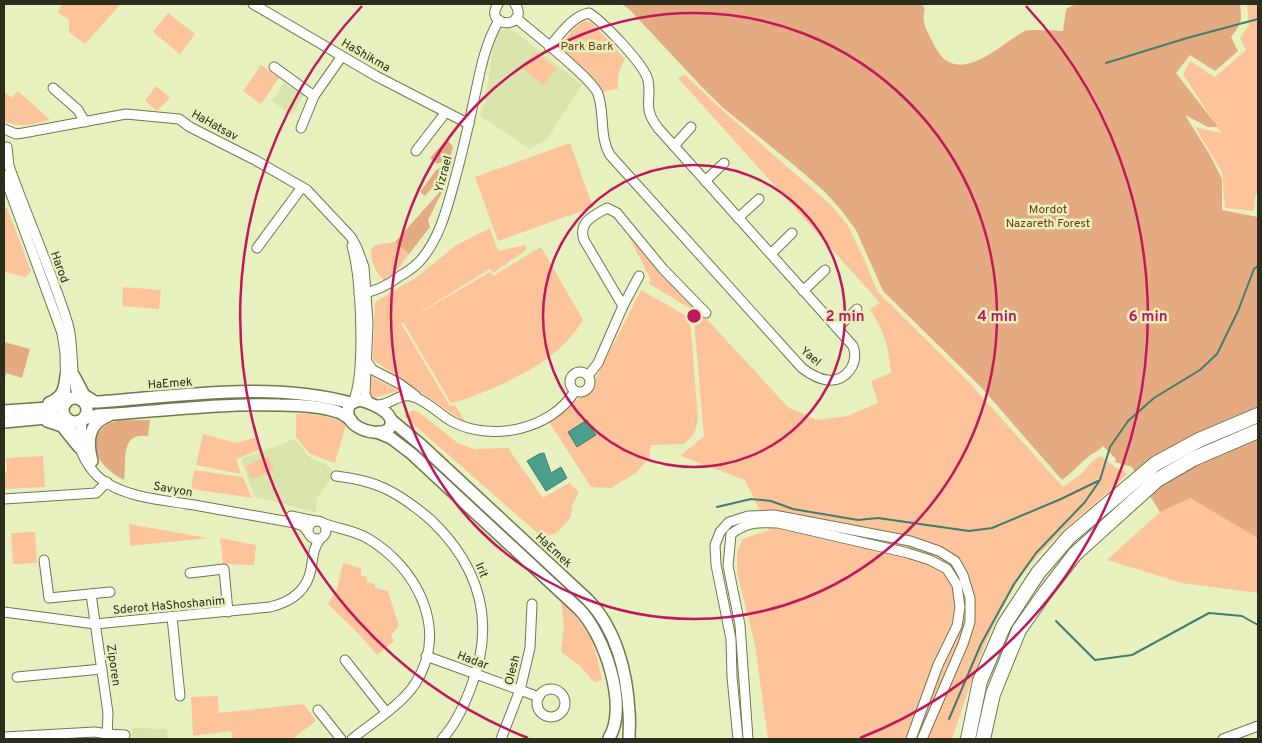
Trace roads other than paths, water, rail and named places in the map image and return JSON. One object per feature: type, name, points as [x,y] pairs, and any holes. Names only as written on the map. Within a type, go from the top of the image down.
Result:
[{"type":"highway","points":[[968,739],[980,681],[1004,625],[1038,573],[1069,537],[1155,464],[1199,440],[1258,415]]},
{"type":"highway","points":[[983,739],[993,694],[1019,630],[1075,554],[1158,480],[1192,459],[1258,431]]},
{"type":"main road","points":[[70,376],[84,395],[98,402]]},
{"type":"main road","points":[[37,408],[60,397],[70,376]]},
{"type":"main road","name":"HaEmek","points":[[80,399],[86,402],[98,402],[265,392],[314,395],[352,402],[359,400],[372,404],[420,444],[588,600],[601,616],[613,636],[620,657],[628,700],[629,739]]},
{"type":"main road","points":[[4,411],[54,407],[72,399],[80,399],[87,408],[83,419]]},
{"type":"main road","points":[[351,420],[347,412],[352,402]]},
{"type":"main road","points":[[66,403],[64,414],[68,420]]},
{"type":"main road","points":[[4,422],[57,417],[76,422],[97,415],[226,405],[293,405],[336,412],[351,420],[359,428],[391,438],[412,454],[591,623],[605,650],[615,701],[616,722],[608,739]]},
{"type":"main road","points":[[92,460],[88,442],[92,430],[99,421],[115,414]]},
{"type":"main road","points":[[379,433],[388,430],[392,424],[390,418]]},
{"type":"main road","points":[[30,419],[62,426],[79,447]]},
{"type":"main road","points":[[608,739],[618,736],[625,739]]},
{"type":"street","name":"HaShikma","points":[[253,4],[342,56],[469,124]]},
{"type":"street","points":[[496,4],[495,13],[499,20],[508,23],[516,18],[518,9],[515,4]]},
{"type":"street","name":"Yael","points":[[588,13],[601,22],[644,71],[648,82],[647,105],[650,116],[674,146],[853,346],[855,352],[854,366],[849,372],[836,380],[828,380],[811,375],[802,368],[610,155],[605,147],[598,95],[594,88],[549,47],[582,14],[588,13]]},
{"type":"street","points":[[516,18],[549,47]]},
{"type":"street","name":"Yizrael","points":[[363,294],[376,291],[419,262],[439,230],[446,212],[469,124],[483,56],[487,43],[499,20]]},
{"type":"street","points":[[300,128],[314,96],[342,56]]},
{"type":"street","points":[[274,67],[314,96]]},
{"type":"street","points":[[53,88],[78,110],[85,122]]},
{"type":"street","points":[[416,151],[446,112]]},
{"type":"street","name":"HaHatsav","points":[[4,129],[16,134],[126,114],[179,119],[190,127],[255,160],[307,190],[339,222],[357,248],[365,273],[359,367],[356,394],[352,402]]},
{"type":"street","points":[[674,146],[691,127]]},
{"type":"street","name":"Harod","points":[[4,129],[9,136],[7,147],[10,166],[67,322],[72,347],[66,403]]},
{"type":"street","name":"HaHatsav","points":[[7,147],[22,134],[29,132]]},
{"type":"street","points":[[705,181],[724,163]]},
{"type":"street","name":"Harod","points":[[4,175],[59,325],[70,376],[80,399]]},
{"type":"street","points":[[257,248],[302,187]]},
{"type":"street","points":[[738,218],[759,199]]},
{"type":"street","points":[[623,306],[581,232],[585,222],[607,208],[617,213],[663,269],[706,313]]},
{"type":"street","name":"HaHatsav","points":[[339,222],[354,254],[363,294],[367,362],[366,394],[372,404]]},
{"type":"street","points":[[770,254],[792,233]]},
{"type":"street","points":[[803,291],[825,270]]},
{"type":"street","points":[[365,273],[373,282],[383,286],[388,284]]},
{"type":"street","points":[[588,376],[598,363],[623,306],[639,276]]},
{"type":"street","points":[[837,328],[857,309]]},
{"type":"street","points":[[367,362],[373,370],[400,384],[453,422],[475,430],[495,432],[527,427],[544,419],[565,404],[575,391]]},
{"type":"street","points":[[580,371],[588,376],[590,382],[586,390],[581,392],[575,391],[570,382],[571,376],[580,371]]},
{"type":"street","points":[[372,404],[385,405],[410,395],[422,401]]},
{"type":"street","points":[[390,418],[391,406],[396,400]]},
{"type":"street","name":"Savyon","points":[[83,419],[81,438],[92,460],[105,475],[113,480],[140,489],[319,522],[359,534],[371,540],[403,568],[419,591],[428,616],[429,635],[426,656],[415,683],[408,693],[352,739]]},
{"type":"street","name":"Savyon","points":[[68,420],[88,464],[102,479],[117,488],[150,498],[295,523],[302,526],[308,533]]},
{"type":"street","name":"Irit","points":[[336,476],[367,481],[383,487],[412,505],[439,528],[462,557],[478,593],[481,610],[482,647],[476,674],[457,720],[442,739]]},
{"type":"street","points":[[4,499],[96,492],[107,482]]},
{"type":"street","points":[[738,739],[732,677],[731,639],[716,565],[715,545],[720,532],[729,522],[748,516],[774,515],[910,541],[939,551],[955,561],[963,575],[970,598],[970,622],[963,644],[922,739]]},
{"type":"street","points":[[319,522],[326,529],[321,538],[313,539],[308,533],[308,525],[319,522]]},
{"type":"street","points":[[748,739],[740,626],[728,566],[728,556],[731,534],[741,526],[758,522],[778,523],[908,553],[930,560],[948,569],[957,585],[958,592],[960,607],[956,626],[938,665],[911,739]]},
{"type":"street","name":"Sderot HaShoshanim","points":[[308,533],[312,563]]},
{"type":"street","name":"Savyon","points":[[321,538],[336,533],[371,540]]},
{"type":"street","name":"Sderot HaShoshanim","points":[[4,612],[95,624],[270,607],[291,600],[298,595],[309,578],[315,547],[321,538]]},
{"type":"street","points":[[44,560],[49,598],[110,592]]},
{"type":"street","points":[[190,573],[224,569],[228,612]]},
{"type":"street","name":"Ziporen","points":[[91,594],[108,713],[107,737]]},
{"type":"street","name":"Olesh","points":[[501,739],[520,690],[530,648],[532,604]]},
{"type":"street","points":[[172,617],[180,696]]},
{"type":"street","name":"Hadar","points":[[426,656],[539,697]]},
{"type":"street","points":[[345,660],[386,712]]},
{"type":"street","points":[[17,676],[102,669]]},
{"type":"street","points":[[318,710],[341,739]]},
{"type":"street","points":[[1223,739],[1258,726]]},
{"type":"street","points":[[4,737],[96,732],[107,737],[125,734]]},
{"type":"water","points":[[587,420],[596,435],[577,447],[568,432]]},
{"type":"water","points":[[544,453],[551,473],[561,467],[567,478],[546,491],[527,461]]},
{"type":"waterway","points":[[1106,63],[1258,19]]},
{"type":"waterway","points":[[949,719],[981,644],[1014,584],[1036,553],[1085,502],[1100,480],[1110,447],[1128,421],[1154,398],[1200,370],[1217,354],[1238,311],[1254,269],[1258,266]]},
{"type":"waterway","points":[[717,507],[751,499],[771,501],[793,509],[858,520],[878,518],[969,531],[992,528],[1098,481]]},
{"type":"waterway","points":[[1056,621],[1095,660],[1132,655],[1209,613],[1242,616],[1258,625]]},
{"type":"park label","name":"Park Bark","points":[[587,46]]},
{"type":"park label","name":"Mordot Nazareth Forest","points":[[1048,216]]}]
